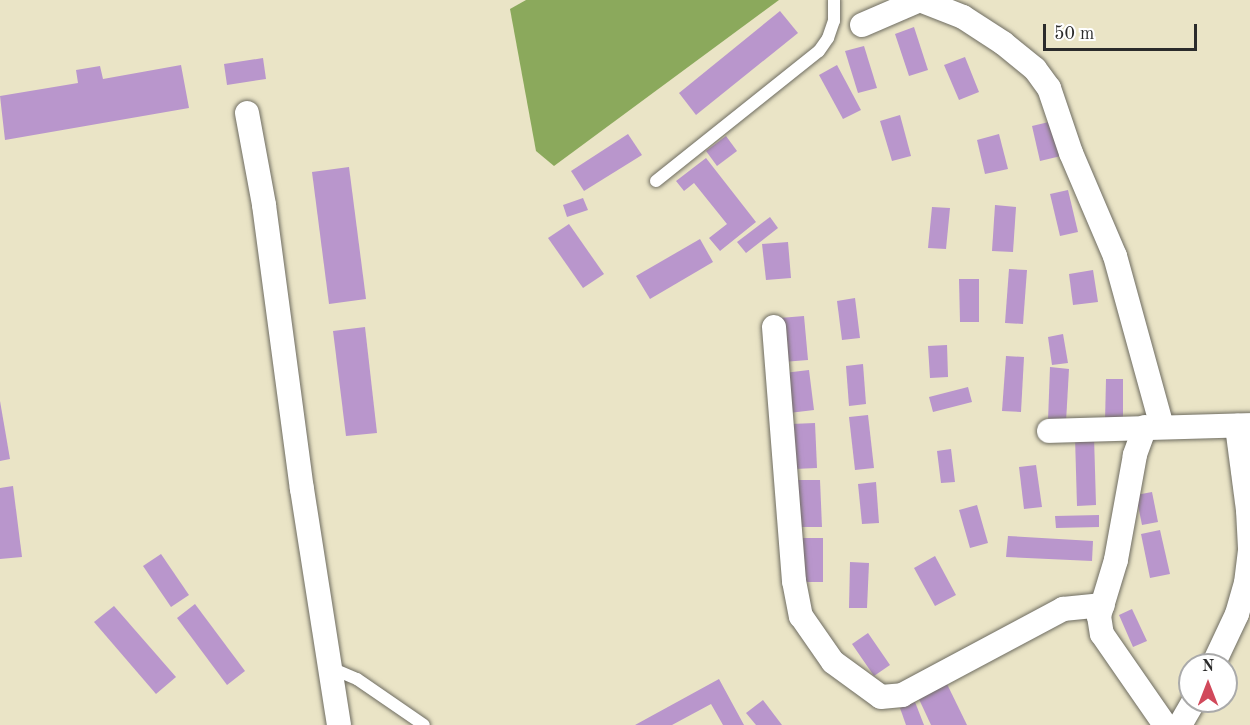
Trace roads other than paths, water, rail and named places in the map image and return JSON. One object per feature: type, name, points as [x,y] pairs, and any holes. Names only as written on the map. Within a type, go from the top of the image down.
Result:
[{"type":"street","points":[[862,25],[920,0],[963,16],[1003,43],[1035,69],[1049,88],[1071,153],[1115,256],[1153,427],[1135,455],[1116,560],[1099,616],[1102,634],[1165,725]]},
{"type":"street","points":[[247,112],[264,205],[302,489],[339,725]]},
{"type":"street","points":[[774,327],[794,581],[801,616],[832,662],[881,697],[902,695],[1063,609],[1103,605]]},
{"type":"street","points":[[1049,430],[1243,425],[1250,548],[1246,583],[1237,614],[1219,653]]},
{"type":"lane","points":[[656,181],[819,51],[828,38],[834,21],[834,0]]},
{"type":"lane","points":[[331,668],[357,679],[424,725]]}]
